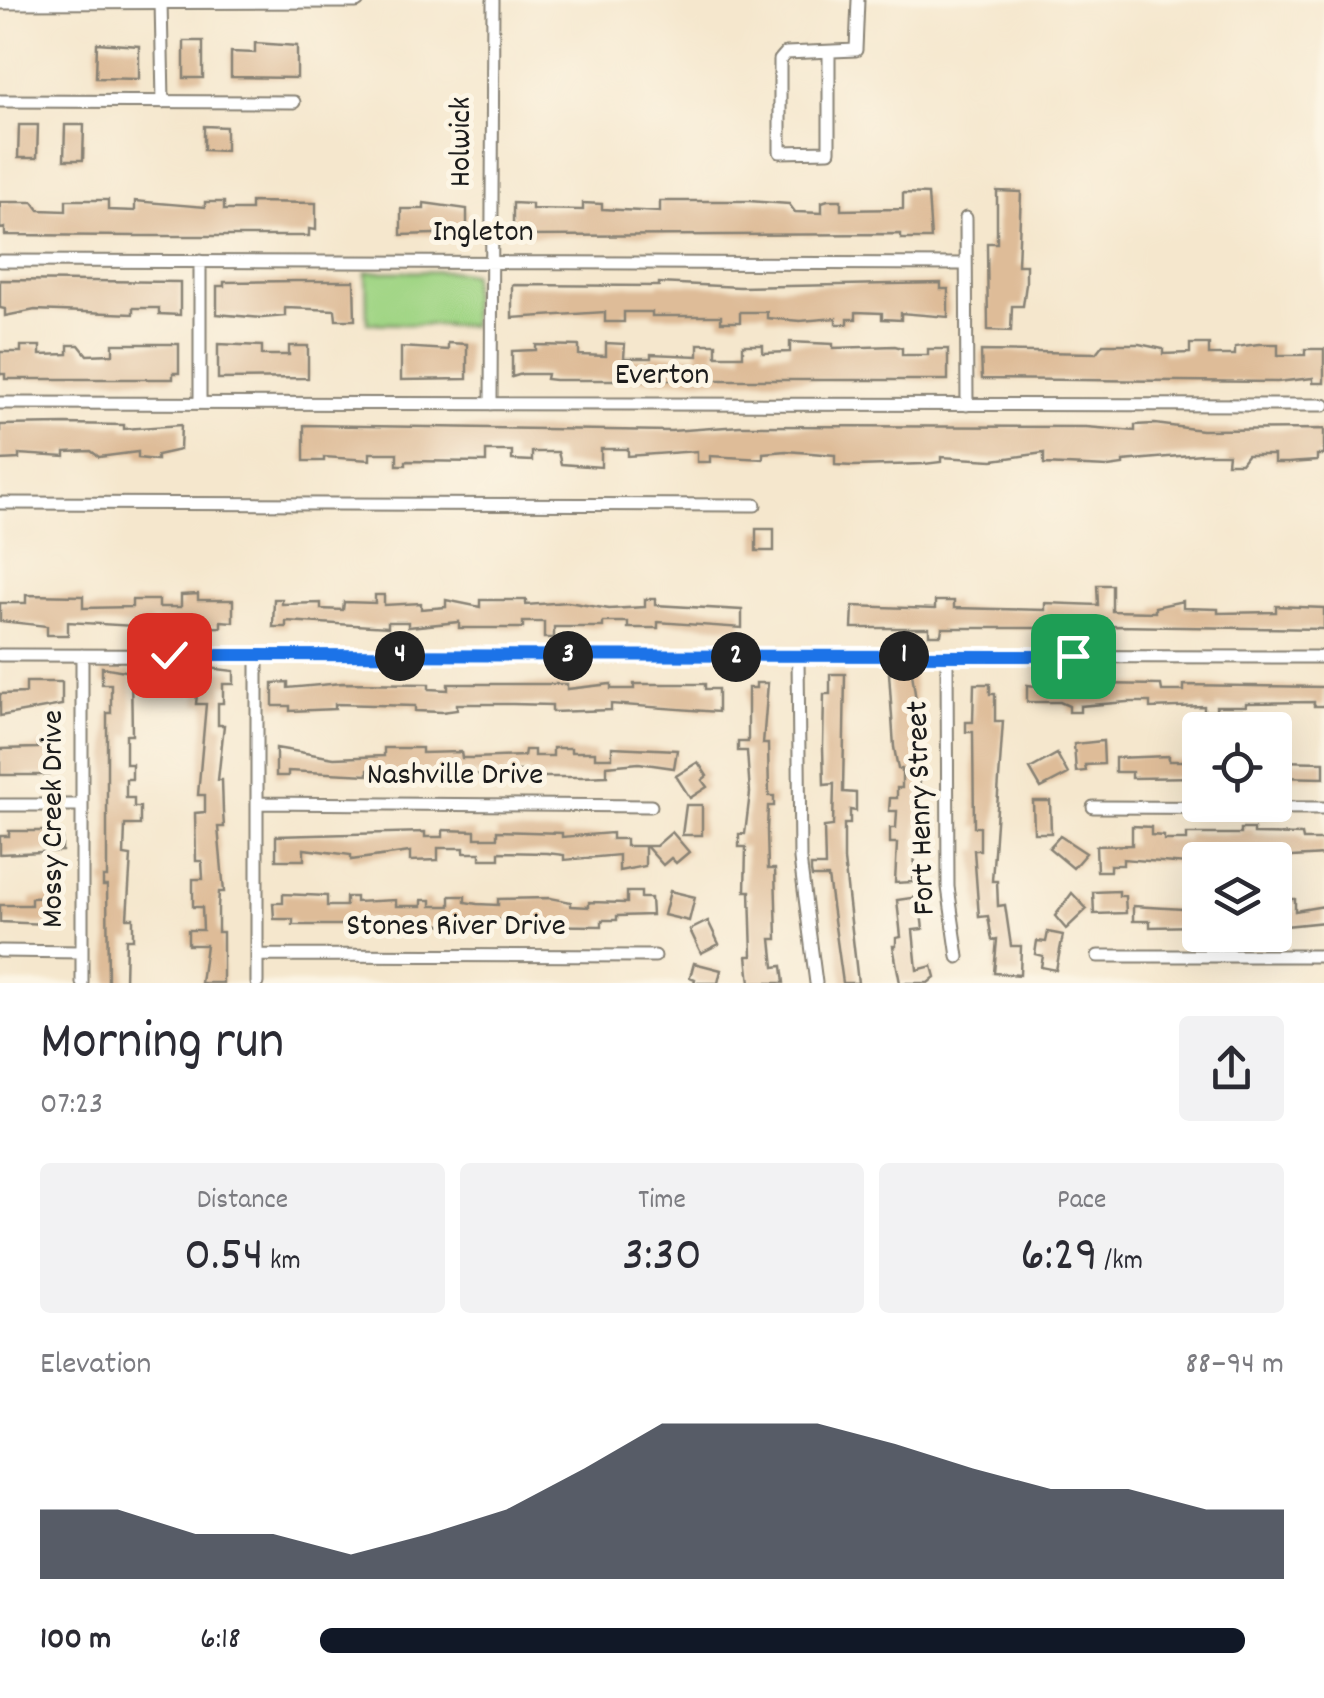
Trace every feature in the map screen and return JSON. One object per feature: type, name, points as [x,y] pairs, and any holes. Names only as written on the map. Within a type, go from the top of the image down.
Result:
[{"type":"main road","points":[[0,1],[356,0]]},
{"type":"street","points":[[160,0],[163,102]]},
{"type":"street","name":"Holwick","points":[[491,404],[494,0]]},
{"type":"street","points":[[829,54],[828,151],[780,152],[780,60],[786,53],[848,53],[860,45],[858,0]]},
{"type":"street","points":[[0,102],[294,102]]},
{"type":"street","points":[[966,218],[967,405]]},
{"type":"street","name":"Ingleton","points":[[0,261],[966,264]]},
{"type":"street","points":[[200,261],[200,403]]},
{"type":"street","name":"Everton","points":[[0,403],[1324,406]]},
{"type":"street","points":[[0,503],[755,505]]},
{"type":"street","points":[[0,655],[1324,657]]},
{"type":"street","name":"Mossy Creek Drive","points":[[82,655],[82,983]]},
{"type":"street","points":[[257,655],[257,983]]},
{"type":"street","name":"Fort Henry Street","points":[[947,656],[948,887],[958,958]]},
{"type":"street","points":[[798,657],[800,860],[816,983]]},
{"type":"street","name":"Nashville Drive","points":[[258,803],[651,806]]},
{"type":"street","points":[[0,805],[82,805]]},
{"type":"street","points":[[1094,807],[1324,808]]},
{"type":"street","points":[[0,952],[82,952]]},
{"type":"street","name":"Stones River Drive","points":[[258,955],[656,956]]},
{"type":"street","points":[[1098,956],[1324,956]]},
{"type":"green space","points":[[366,272],[472,274],[472,326],[367,323]]},
{"type":"building","points":[[184,41],[203,41],[203,78],[184,78]]},
{"type":"building","points":[[97,43],[139,46],[139,79],[96,78]]},
{"type":"building","points":[[255,43],[297,46],[297,78],[231,77],[231,52],[255,53]]},
{"type":"building","points":[[19,125],[38,125],[37,158],[18,158]]},
{"type":"building","points":[[65,125],[84,125],[83,160],[64,160]]},
{"type":"building","points":[[204,126],[226,127],[226,151],[204,150]]},
{"type":"building","points":[[997,191],[1021,192],[1018,265],[1026,265],[1026,284],[1023,306],[1012,306],[1011,331],[988,330],[987,243],[997,243]]},
{"type":"building","points":[[903,193],[928,194],[931,239],[901,239],[901,234],[520,236],[520,230],[513,230],[513,203],[532,204],[532,209],[583,210],[583,203],[602,204],[602,209],[660,212],[660,201],[749,201],[789,204],[795,212],[822,213],[822,202],[828,200],[841,200],[841,210],[903,209]]},
{"type":"building","points":[[66,200],[108,200],[108,210],[135,211],[135,201],[205,207],[205,202],[224,202],[224,210],[251,210],[251,202],[316,203],[316,230],[309,229],[309,236],[139,236],[5,235],[5,228],[0,229],[0,202],[33,202],[39,210],[66,211]]},
{"type":"building","points":[[424,203],[467,209],[467,233],[401,235],[401,209],[424,209]]},
{"type":"building","points":[[0,280],[180,282],[180,315],[159,314],[159,308],[133,308],[133,314],[35,310],[5,316],[5,309],[0,308]]},
{"type":"building","points":[[354,281],[355,320],[336,320],[335,310],[312,309],[285,308],[285,316],[262,318],[217,314],[217,286],[224,286],[224,282]]},
{"type":"building","points":[[659,283],[740,287],[941,283],[941,289],[948,289],[948,317],[901,313],[901,320],[882,319],[882,313],[856,312],[856,319],[848,319],[848,324],[836,324],[836,318],[767,318],[767,312],[740,312],[740,322],[721,322],[721,316],[652,316],[652,312],[624,312],[624,322],[605,322],[605,312],[512,318],[512,285]]},
{"type":"building","points":[[790,342],[833,344],[833,348],[895,346],[902,348],[902,355],[928,355],[928,349],[948,349],[948,380],[555,380],[546,379],[547,374],[512,377],[512,351],[536,350],[536,345],[579,346],[579,355],[606,356],[606,343],[625,344],[624,358],[651,358],[651,354],[698,356],[698,344],[716,344],[716,356],[743,356],[743,345],[763,345],[763,353],[790,352]]},
{"type":"building","points":[[448,343],[467,344],[467,379],[401,380],[401,347],[448,350]]},
{"type":"building","points":[[113,344],[179,344],[179,373],[173,373],[173,379],[5,379],[5,374],[0,374],[0,352],[21,352],[21,346],[40,346],[40,355],[68,354],[68,345],[79,345],[87,355],[113,354]]},
{"type":"building","points":[[218,344],[262,346],[262,355],[289,355],[289,346],[308,346],[308,378],[218,379]]},
{"type":"building","points":[[1103,344],[1139,344],[1163,349],[1163,354],[1190,353],[1190,344],[1209,344],[1209,355],[1235,355],[1235,347],[1259,344],[1278,344],[1278,355],[1305,355],[1305,349],[1324,349],[1324,383],[1313,383],[1313,378],[1277,382],[982,379],[981,351],[1096,353]]},
{"type":"building","points":[[0,425],[124,425],[124,429],[181,425],[180,450],[157,455],[157,460],[138,458],[138,452],[99,457],[91,451],[65,452],[65,457],[19,454],[19,459],[0,460]]},
{"type":"building","points":[[304,425],[671,431],[740,426],[1086,427],[1135,431],[1135,425],[1202,430],[1324,429],[1324,455],[1317,455],[1317,461],[1274,463],[1274,455],[1247,455],[1241,463],[1227,463],[1228,454],[1202,454],[1123,461],[1123,465],[1108,467],[1044,464],[1044,453],[993,460],[941,457],[941,462],[924,464],[854,466],[835,465],[835,455],[786,451],[763,453],[763,459],[710,456],[710,462],[697,462],[697,451],[628,456],[628,449],[601,449],[601,467],[561,464],[558,452],[532,452],[532,461],[512,460],[512,451],[486,451],[486,462],[406,461],[406,465],[397,465],[397,453],[370,453],[370,460],[324,457],[324,461],[304,461]]},
{"type":"building","points":[[756,529],[774,529],[774,551],[756,551]]},
{"type":"building","points":[[1097,585],[1112,585],[1112,611],[1155,612],[1155,607],[1183,601],[1183,608],[1218,609],[1218,613],[1276,612],[1276,606],[1324,608],[1324,629],[1113,626],[1090,628],[1091,636],[1081,637],[1081,629],[1046,634],[1045,628],[942,628],[941,635],[929,635],[929,628],[852,628],[853,606],[935,609],[935,601],[954,601],[954,608],[1045,610],[1045,603],[1098,605]]},
{"type":"building","points":[[198,594],[198,600],[233,600],[233,622],[221,621],[221,627],[172,628],[172,621],[150,621],[150,627],[68,622],[68,635],[47,635],[47,626],[0,621],[0,603],[26,603],[26,595],[83,596],[83,608],[132,607],[132,600],[159,600],[159,607],[181,607],[181,595]]},
{"type":"building","points":[[375,595],[384,595],[384,605],[421,603],[421,609],[446,607],[446,600],[480,607],[480,600],[526,600],[526,605],[568,602],[609,609],[645,607],[645,599],[655,599],[655,605],[742,610],[742,628],[658,622],[658,628],[628,628],[628,622],[603,622],[603,627],[554,627],[554,638],[544,638],[544,622],[523,622],[523,628],[459,628],[459,622],[408,627],[408,622],[388,622],[388,627],[286,621],[286,627],[273,627],[274,599],[282,599],[282,604],[321,603],[321,609],[343,610],[344,602],[375,603]]},
{"type":"building","points":[[102,667],[131,672],[132,735],[126,735],[126,764],[132,764],[132,779],[126,779],[126,798],[134,798],[134,807],[140,807],[140,825],[125,825],[124,855],[131,856],[127,918],[133,918],[133,939],[126,939],[125,983],[108,983],[107,886],[103,886],[103,877],[107,877],[107,713],[111,713],[111,684],[102,684]]},
{"type":"building","points":[[200,667],[234,671],[234,684],[223,684],[223,703],[218,703],[218,725],[224,725],[218,780],[222,780],[224,827],[218,827],[224,892],[219,892],[218,907],[218,932],[223,932],[223,983],[201,983],[206,945],[188,945],[188,930],[203,930],[202,907],[193,907],[193,879],[203,879],[202,861],[196,861],[195,813],[205,812],[205,795],[198,795],[206,704],[196,704]]},
{"type":"building","points":[[889,673],[912,673],[918,714],[926,714],[926,725],[917,725],[920,788],[913,882],[895,883],[897,843],[890,843],[890,828],[896,828],[897,811],[889,811],[890,798],[897,798],[897,788],[902,788],[902,769],[898,769],[894,747]]},
{"type":"building","points":[[830,674],[845,674],[843,792],[856,793],[856,811],[850,810],[850,824],[844,824],[844,860],[858,983],[843,983],[828,877],[812,877],[811,872],[811,866],[825,866],[824,827],[833,826],[834,784],[824,785],[823,747],[824,694],[830,694]]},
{"type":"building","points":[[26,682],[62,682],[62,705],[0,716],[0,694],[26,693]]},
{"type":"building","points":[[288,682],[288,688],[342,683],[429,684],[429,689],[448,690],[448,684],[567,684],[567,689],[611,684],[611,689],[634,689],[634,684],[705,684],[705,689],[718,689],[718,712],[611,704],[611,710],[552,712],[552,705],[513,704],[457,704],[457,710],[442,712],[415,711],[415,706],[335,704],[335,709],[290,711],[290,706],[273,706],[273,683]]},
{"type":"building","points":[[756,683],[768,683],[763,744],[768,744],[769,796],[774,796],[774,806],[768,806],[767,830],[768,869],[775,869],[777,939],[771,939],[774,967],[782,966],[784,983],[750,983],[747,956],[752,956],[750,891],[745,891],[746,847],[739,847],[739,834],[745,834],[750,793],[747,751],[738,751],[738,742],[748,742],[748,688],[756,688]]},
{"type":"building","points":[[974,684],[990,684],[990,694],[995,694],[995,721],[1003,721],[992,881],[997,881],[998,906],[1005,905],[1011,946],[1021,946],[1020,975],[994,973],[997,939],[992,940],[988,916],[979,917],[974,850],[980,850],[980,827],[974,827],[973,732],[966,732],[966,722],[973,722]]},
{"type":"building","points":[[1027,685],[1077,691],[1077,685],[1161,685],[1162,691],[1184,691],[1184,685],[1324,687],[1324,706],[1314,706],[1314,702],[1246,703],[1204,711],[1204,706],[1150,708],[1150,702],[1127,702],[1080,706],[1080,712],[1069,712],[1069,706],[1060,702],[1027,702]]},
{"type":"building","points":[[1103,741],[1104,764],[1085,765],[1086,771],[1076,772],[1074,744]]},
{"type":"building","points":[[38,743],[59,749],[59,770],[49,769],[49,775],[0,775],[0,749],[38,748]]},
{"type":"building","points":[[612,747],[677,750],[674,768],[639,763],[607,766],[607,776],[582,777],[530,777],[530,771],[505,771],[505,776],[425,771],[425,777],[394,776],[394,771],[368,770],[368,775],[288,771],[288,776],[276,776],[276,748],[334,758],[384,756],[384,748],[422,748],[422,753],[461,752],[462,758],[473,758],[524,756],[525,750],[534,750],[534,756],[553,756],[553,748],[571,748],[571,752],[595,752],[595,758],[612,758]]},
{"type":"building","points":[[1057,754],[1068,774],[1041,788],[1030,769]]},
{"type":"building","points":[[1169,756],[1169,761],[1182,761],[1182,777],[1132,778],[1132,772],[1115,772],[1115,758]]},
{"type":"building","points":[[1292,761],[1324,762],[1324,778],[1292,777]]},
{"type":"building","points":[[698,762],[707,776],[702,780],[707,787],[690,798],[676,776]]},
{"type":"building","points":[[1033,801],[1050,801],[1051,833],[1034,833]]},
{"type":"building","points":[[686,805],[702,805],[702,835],[682,835]]},
{"type":"building","points":[[1132,826],[1151,827],[1151,835],[1164,836],[1164,840],[1187,840],[1187,834],[1241,834],[1241,829],[1254,829],[1254,834],[1302,835],[1303,840],[1324,840],[1324,855],[1292,857],[1292,842],[1182,842],[1182,864],[1123,859],[1123,865],[1110,865],[1110,871],[1097,871],[1096,846],[1132,845]]},
{"type":"building","points":[[443,830],[475,831],[475,838],[497,838],[497,831],[562,833],[562,837],[612,833],[612,839],[626,839],[626,846],[645,846],[645,866],[619,871],[619,855],[564,860],[564,855],[499,852],[499,859],[480,859],[480,853],[464,853],[464,848],[438,848],[438,860],[410,861],[410,852],[351,860],[351,855],[304,849],[304,860],[276,860],[276,836],[425,832],[425,837],[443,837]]},
{"type":"building","points":[[9,831],[62,831],[62,851],[0,854],[0,836],[9,836]]},
{"type":"building","points":[[672,832],[689,852],[676,863],[671,858],[663,865],[646,846],[656,846]]},
{"type":"building","points":[[1060,836],[1086,853],[1073,868],[1049,848]]},
{"type":"building","points":[[670,891],[695,897],[689,921],[664,915]]},
{"type":"building","points":[[1119,891],[1119,896],[1125,896],[1126,913],[1094,914],[1093,892]]},
{"type":"building","points":[[627,892],[641,892],[641,898],[651,898],[652,915],[617,916],[617,920],[602,920],[602,926],[504,925],[504,920],[477,919],[463,919],[463,925],[383,924],[383,919],[358,919],[358,925],[293,925],[293,919],[274,919],[273,903],[283,903],[283,894],[327,896],[327,906],[346,906],[346,897],[356,897],[356,902],[396,900],[396,906],[422,906],[422,900],[431,900],[431,906],[450,906],[450,896],[465,896],[465,902],[477,904],[498,905],[498,899],[550,898],[571,902],[571,906],[589,907],[589,902],[627,903]]},
{"type":"building","points":[[1072,893],[1087,909],[1066,929],[1055,916]]},
{"type":"building","points":[[59,897],[59,919],[48,919],[48,924],[0,922],[0,905],[31,905],[31,898]]},
{"type":"building","points":[[919,897],[923,929],[913,930],[917,970],[932,966],[935,977],[928,983],[900,983],[893,946],[896,938],[901,937],[897,900]]},
{"type":"building","points":[[1292,899],[1295,911],[1324,906],[1324,922],[1292,925]]},
{"type":"building","points":[[1133,906],[1182,909],[1182,926],[1150,927],[1150,921],[1133,921]]},
{"type":"building","points":[[708,921],[719,944],[701,953],[690,930]]},
{"type":"building","points":[[1048,932],[1063,935],[1056,970],[1041,967],[1043,956],[1035,954],[1037,941],[1046,942]]},
{"type":"building","points":[[694,963],[721,970],[718,983],[694,983],[695,979],[690,977]]},
{"type":"route","points":[[169,655],[1073,656]]}]
